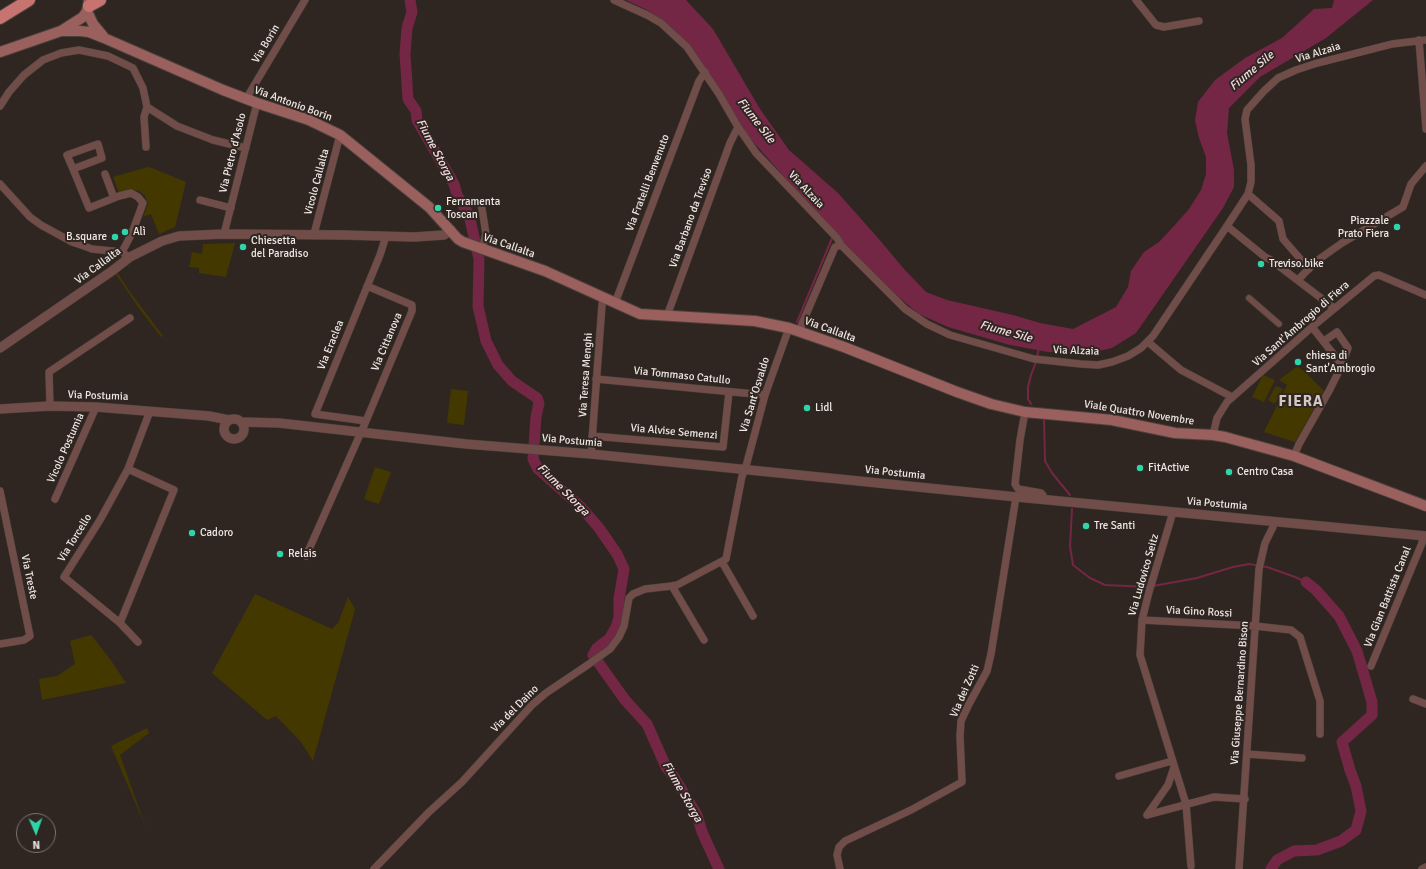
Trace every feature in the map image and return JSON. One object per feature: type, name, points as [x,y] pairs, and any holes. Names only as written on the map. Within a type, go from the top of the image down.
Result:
[{"type":"highway","points":[[0,18],[29,0]]},
{"type":"highway","points":[[89,6],[100,0]]},
{"type":"main road","points":[[0,52],[61,31],[83,17],[89,6]]},
{"type":"main road","points":[[89,6],[93,24],[104,38]]},
{"type":"main road","name":"Via Antonio Borin","points":[[61,31],[88,32],[246,99],[309,120],[340,135],[429,207],[451,230]]},
{"type":"main road","name":"Via Callalta","points":[[451,230],[458,239],[467,244],[545,271],[640,314],[754,320],[789,328],[844,347],[957,392],[991,404],[1026,412]]},
{"type":"main road","name":"Viale Quattro Novembre","points":[[1026,412],[1112,420],[1175,433],[1213,435],[1294,456],[1426,506]]},
{"type":"street","name":"Via Borin","points":[[246,99],[306,0]]},
{"type":"street","name":"Via Alzaia","points":[[614,0],[661,23],[687,47],[705,72],[738,127],[756,153],[834,235],[841,245],[905,309],[927,324],[950,335],[1037,360],[1082,364],[1112,362],[1128,356],[1148,342],[1227,226],[1248,194],[1251,182],[1251,165],[1245,119],[1247,110],[1264,91],[1278,78],[1314,64],[1392,44],[1422,40]]},
{"type":"street","points":[[1136,0],[1156,25],[1164,27],[1199,21]]},
{"type":"street","points":[[1422,40],[1426,129]]},
{"type":"street","points":[[0,106],[9,92],[24,75],[43,60],[60,53],[79,50],[108,56],[133,68],[142,88],[147,107],[144,117],[146,147]]},
{"type":"street","name":"Via Fratelli Benvenuto","points":[[615,303],[699,81],[705,72]]},
{"type":"street","name":"Via Pietro d'Asolo","points":[[224,234],[257,103]]},
{"type":"street","points":[[147,107],[177,126],[213,140],[246,148]]},
{"type":"street","name":"Via Barbano da Treviso","points":[[667,316],[730,143],[738,127]]},
{"type":"street","name":"Vicolo Callalta","points":[[314,234],[340,135]]},
{"type":"street","points":[[0,184],[30,217],[60,236],[92,249],[126,255],[143,203],[138,196],[131,194],[114,198],[89,208],[67,156],[98,144],[102,158],[73,169]]},
{"type":"street","points":[[1298,280],[1315,262],[1342,243],[1402,207],[1411,184],[1426,166]]},
{"type":"street","points":[[105,174],[114,198]]},
{"type":"street","points":[[1248,194],[1279,221],[1283,240],[1309,269]]},
{"type":"street","name":"Via Pietro d'Asolo","points":[[200,200],[231,208]]},
{"type":"street","points":[[481,203],[486,234],[482,249]]},
{"type":"street","points":[[1227,226],[1265,257],[1334,308]]},
{"type":"street","name":"Via Callalta","points":[[0,348],[112,271],[126,255],[179,236],[224,234],[314,234],[414,237],[444,235],[451,230]]},
{"type":"street","name":"Via Eraclea","points":[[366,421],[315,414],[366,286],[380,255],[386,236]]},
{"type":"street","points":[[799,331],[835,247],[841,245]]},
{"type":"street","name":"Via Sant'Ambrogio di Fiera","points":[[1213,435],[1217,418],[1232,397],[1334,308],[1374,276],[1379,275],[1426,296]]},
{"type":"street","name":"Via Cittanova","points":[[361,431],[412,308],[412,306],[366,286]]},
{"type":"street","name":"Via Teresa Menghi","points":[[591,454],[603,298]]},
{"type":"street","points":[[1249,298],[1279,324]]},
{"type":"street","points":[[50,406],[49,372],[130,318]]},
{"type":"street","points":[[1312,327],[1342,365]]},
{"type":"street","name":"Via Sant'Osvaldo","points":[[745,470],[765,395],[789,328]]},
{"type":"street","points":[[1294,456],[1342,365],[1348,348],[1337,332],[1324,341]]},
{"type":"street","points":[[1148,342],[1181,370],[1232,397]]},
{"type":"street","name":"Via Tommaso Catullo","points":[[596,379],[765,395]]},
{"type":"street","name":"Via Alvise Semenzi","points":[[592,436],[723,447],[728,392]]},
{"type":"street","name":"Via Postumia","points":[[0,409],[50,406],[96,406],[209,416],[228,420],[234,419],[241,422],[361,431],[368,434],[591,454],[1016,497],[1424,535]]},
{"type":"street","name":"Vicolo Postumia","points":[[55,499],[96,406]]},
{"type":"street","name":"Via Torcello","points":[[138,642],[120,623],[64,577],[100,520],[128,469],[150,411]]},
{"type":"street","points":[[1026,412],[1020,440],[1015,484],[1018,489],[1041,493],[1043,499]]},
{"type":"street","name":"Via Postumia","points":[[196,415],[213,423],[228,436],[233,438],[238,438],[243,431],[269,423]]},
{"type":"street","points":[[224,432],[224,425],[228,420]]},
{"type":"street","points":[[241,422],[243,424],[243,431]]},
{"type":"street","points":[[306,556],[361,431]]},
{"type":"street","points":[[120,623],[174,490],[128,469]]},
{"type":"street","points":[[745,470],[742,476],[726,557],[754,616]]},
{"type":"street","name":"Via Treste","points":[[0,491],[30,636],[24,640],[0,644]]},
{"type":"street","name":"Via dei Zotti","points":[[840,869],[837,855],[839,847],[845,841],[911,810],[962,782],[960,736],[961,721],[987,671],[990,660],[1016,497]]},
{"type":"street","name":"Via Ludovico Seitz","points":[[1173,512],[1142,620],[1140,655],[1186,804],[1191,866]]},
{"type":"street","name":"Via Giuseppe Bernardino Bison","points":[[1240,869],[1260,566],[1265,544],[1273,527],[1274,520]]},
{"type":"street","name":"Via Gian Battista Canal","points":[[1371,666],[1422,544],[1424,535]]},
{"type":"street","name":"Via del Daino","points":[[374,869],[462,782],[532,705],[546,693],[610,649],[619,637],[624,626],[629,598],[633,594],[645,589],[672,586],[726,557]]},
{"type":"street","points":[[672,586],[704,640]]},
{"type":"street","name":"Via Gino Rossi","points":[[1142,620],[1255,626],[1291,630],[1300,637],[1320,701],[1320,734]]},
{"type":"street","points":[[1413,699],[1426,704]]},
{"type":"street","points":[[1247,754],[1302,758]]},
{"type":"street","points":[[1119,776],[1173,764],[1168,785],[1147,815],[1214,797],[1244,799]]},
{"type":"street","points":[[1422,869],[1426,867]]},
{"type":"shaded area","points":[[148,167],[186,182],[175,227],[159,234],[151,214],[143,217],[148,204],[145,196],[139,191],[133,190],[119,193],[113,177]]},
{"type":"shaded area","points":[[235,243],[226,277],[199,273],[199,268],[189,267],[192,252],[202,254],[203,244]]},
{"type":"shaded area","points":[[115,269],[130,292],[163,336],[161,337],[138,307],[113,270]]},
{"type":"shaded area","points":[[1298,367],[1324,391],[1295,442],[1264,432],[1287,385],[1279,380]]},
{"type":"shaded area","points":[[1263,375],[1275,380],[1264,402],[1252,397]]},
{"type":"shaded area","points":[[1276,386],[1283,389],[1275,404],[1268,400]]},
{"type":"shaded area","points":[[451,389],[468,391],[464,425],[447,423]]},
{"type":"shaded area","points":[[375,467],[391,472],[379,504],[364,499]]},
{"type":"shaded area","points":[[255,594],[332,629],[338,623],[348,597],[355,609],[313,761],[301,742],[276,716],[267,720],[212,673]]},
{"type":"shaded area","points":[[91,635],[110,659],[126,683],[42,700],[39,679],[57,676],[75,664],[70,641]]},
{"type":"shaded area","points":[[147,728],[149,733],[120,755],[146,828],[111,746]]},
{"type":"water","name":"Fiume Sile","points":[[626,0],[686,0],[713,29],[760,109],[789,150],[838,193],[926,292],[947,300],[1013,315],[1040,323],[1073,329],[1116,307],[1128,287],[1131,271],[1144,252],[1159,242],[1174,226],[1189,209],[1201,190],[1206,174],[1206,157],[1199,138],[1195,120],[1198,102],[1215,80],[1245,58],[1282,38],[1314,9],[1332,8],[1334,0],[1373,0],[1326,38],[1260,77],[1229,108],[1227,133],[1234,170],[1234,187],[1223,208],[1136,333],[1112,348],[1086,354],[1048,352],[1010,345],[948,327],[919,314],[890,290],[834,233],[747,135],[682,38],[649,11]]},
{"type":"waterway","name":"Fiume Storga","points":[[410,0],[412,12],[407,28],[405,54],[408,99],[416,111],[417,120],[454,184],[457,195],[469,215],[479,259],[478,306],[486,341],[498,365],[512,381],[537,398],[539,403],[536,417],[533,459],[538,469],[581,507],[599,528],[617,554],[624,569],[619,599],[619,618],[616,627],[610,638],[597,648],[593,655],[625,700],[647,724],[666,767],[674,777],[697,815],[702,832],[719,869]]},
{"type":"waterway","points":[[797,322],[833,236]]},
{"type":"waterway","points":[[1037,357],[1039,348]]},
{"type":"waterway","points":[[1031,404],[1028,399],[1028,387],[1036,362]]},
{"type":"waterway","points":[[1044,417],[1045,461],[1052,473],[1070,495]]},
{"type":"waterway","points":[[1072,509],[1070,546],[1073,565],[1090,578],[1105,585],[1149,587]]},
{"type":"waterway","points":[[1153,586],[1197,578],[1233,567],[1249,564],[1267,567],[1306,582]]},
{"type":"waterway","points":[[1271,869],[1277,860],[1294,851],[1317,850],[1341,841],[1356,830],[1361,811],[1356,786],[1342,742],[1372,715],[1372,702],[1357,651],[1339,616],[1316,590],[1306,582]]},
{"type":"place","name":"Ferramenta Toscan","points":[[438,208]]},
{"type":"place","name":"Piazzale Prato Fiera","points":[[1397,227]]},
{"type":"place","name":"Alì","points":[[125,232]]},
{"type":"place","name":"B.square","points":[[115,237]]},
{"type":"place","name":"Chiesetta del Paradiso","points":[[243,247]]},
{"type":"place","name":"Treviso.bike","points":[[1261,264]]},
{"type":"place","name":"chiesa di Sant'Ambrogio","points":[[1298,362]]},
{"type":"place","name":"Lidl","points":[[807,408]]},
{"type":"place","name":"FitActive","points":[[1140,468]]},
{"type":"place","name":"Centro Casa","points":[[1229,472]]},
{"type":"place","name":"Tre Santi","points":[[1086,526]]},
{"type":"place","name":"Cadoro","points":[[192,533]]},
{"type":"place","name":"Relais","points":[[280,554]]},
{"type":"district","name":"FIERA","points":[[1301,402]]}]
